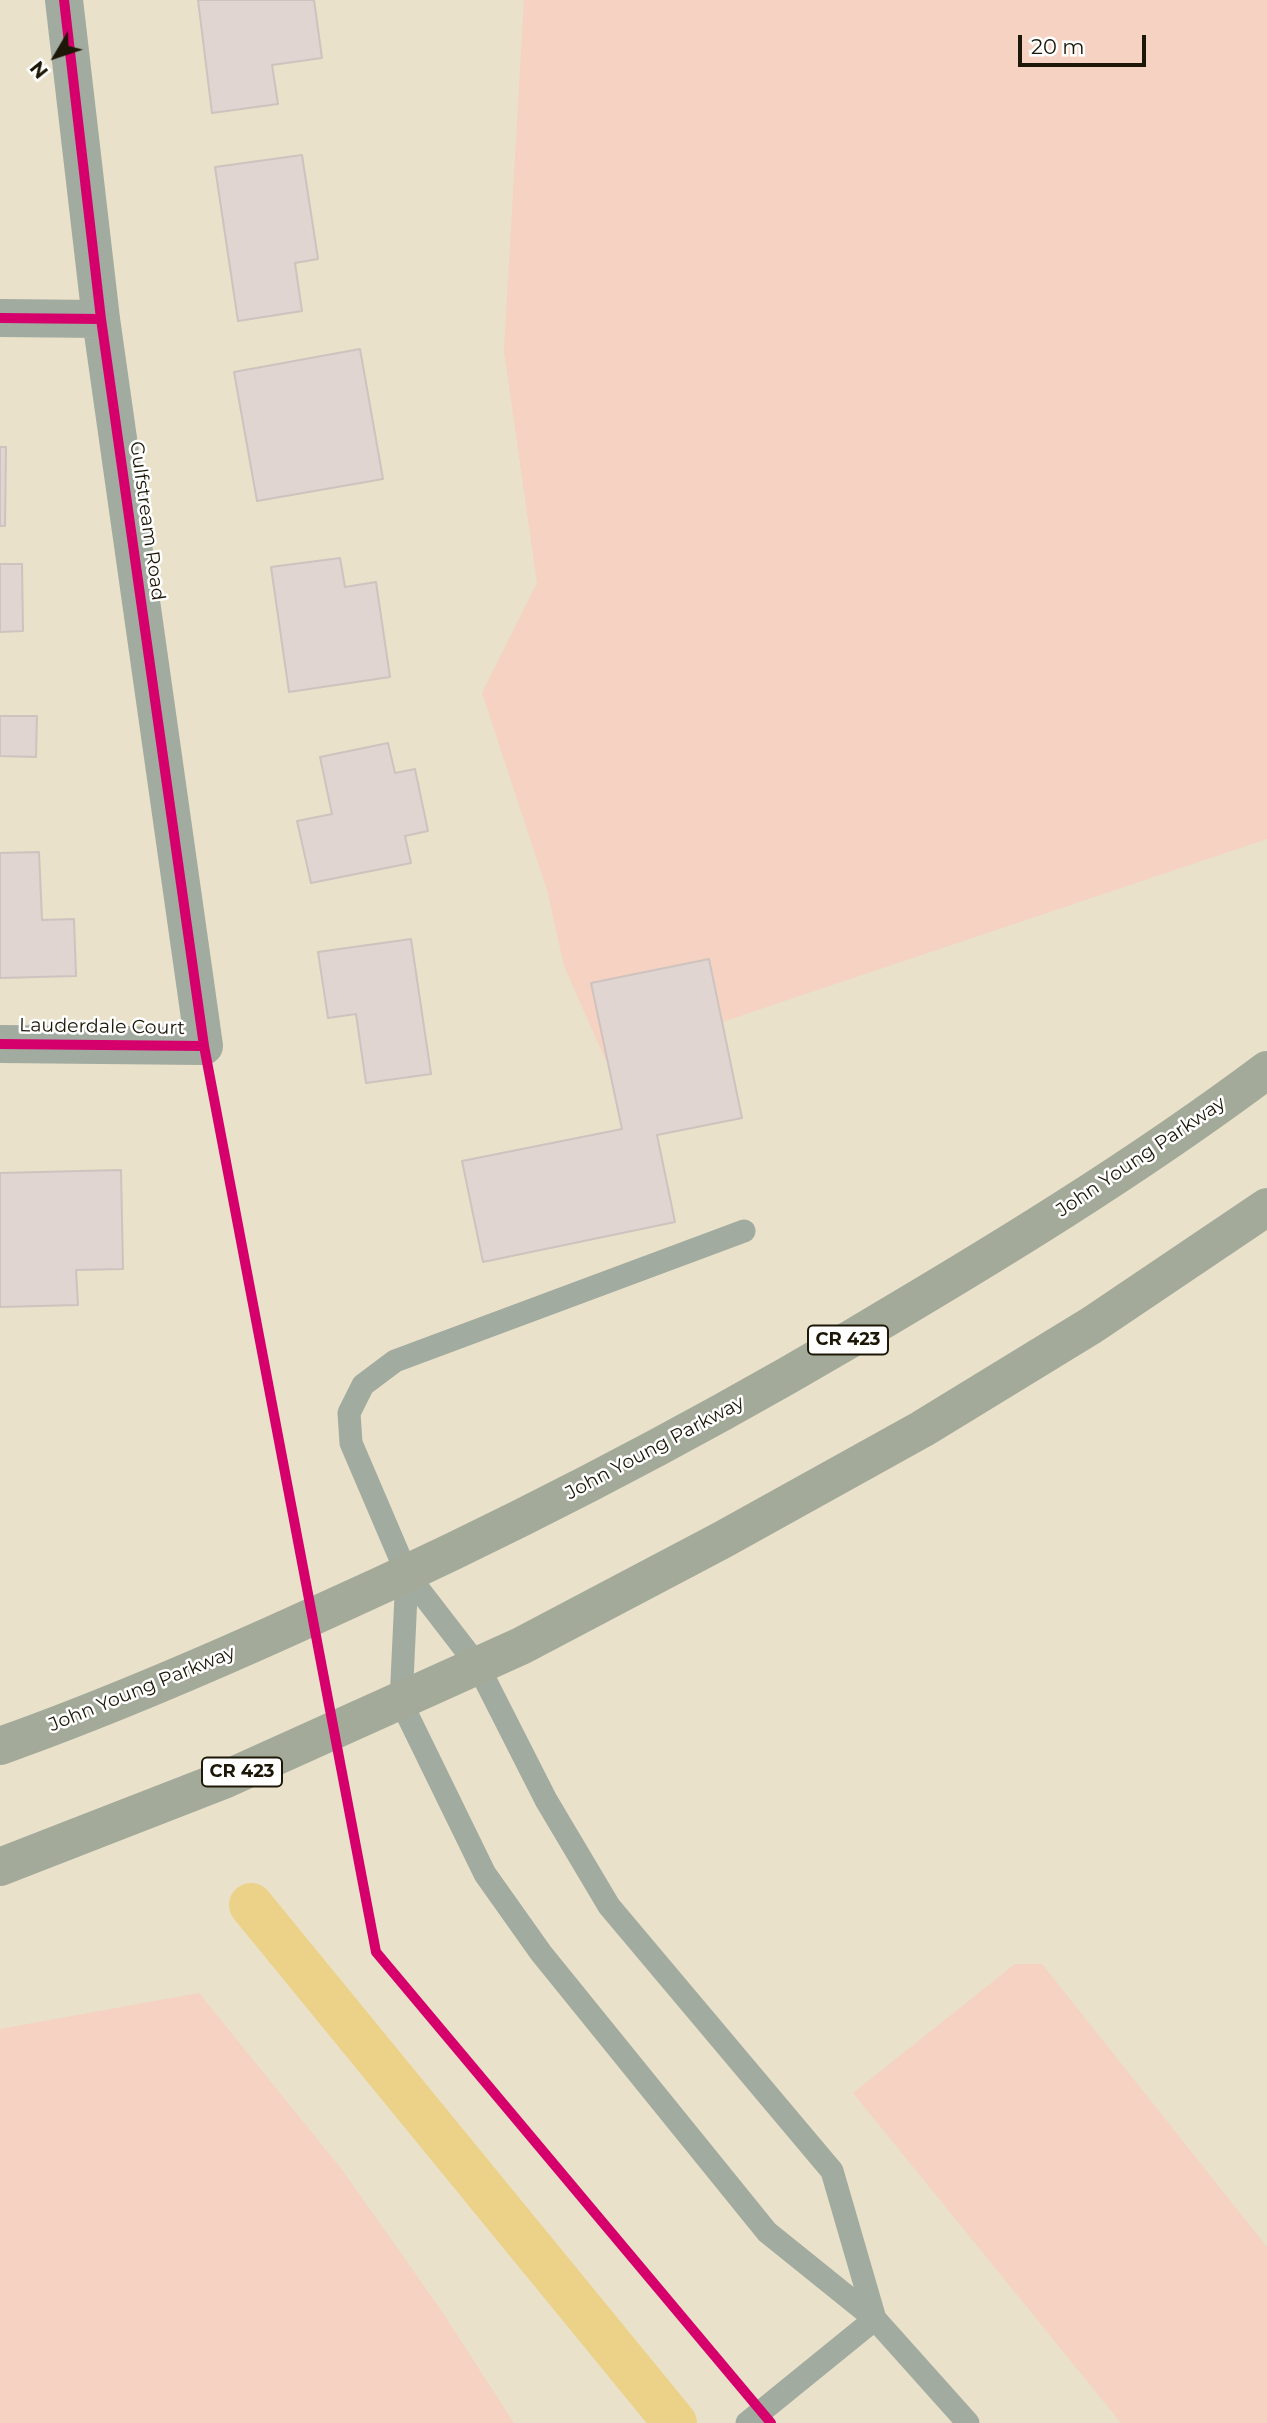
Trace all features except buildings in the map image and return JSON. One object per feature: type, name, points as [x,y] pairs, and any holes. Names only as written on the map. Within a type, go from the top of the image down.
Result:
[{"type":"main road","name":"John Young Parkway","points":[[0,1746],[184,1675],[407,1574],[611,1473],[829,1352],[936,1288],[1083,1197],[1267,1070]]},
{"type":"main road","name":"CR 423","points":[[0,1867],[226,1779],[401,1702],[478,1666],[722,1540],[922,1429],[1092,1325],[1267,1207]]},
{"type":"street","name":"Gulfstream Road","points":[[64,0],[101,319],[204,1046]]},
{"type":"street","points":[[0,318],[101,319]]},
{"type":"street","name":"Lauderdale Court","points":[[0,1044],[204,1046]]},
{"type":"lane","points":[[744,1231],[395,1361],[363,1385],[349,1413],[351,1443],[407,1574],[478,1666],[546,1800],[609,1906],[832,2171],[876,2319]]},
{"type":"lane","points":[[407,1574],[401,1702],[485,1874],[541,1953],[767,2232],[876,2319],[968,2423]]},
{"type":"lane","points":[[747,2423],[876,2319]]},
{"type":"shaded area","points":[[524,0],[1267,0],[1267,839],[606,1061],[564,966],[547,890],[482,693],[537,583],[504,351]]},
{"type":"shaded area","points":[[1015,1964],[1042,1964],[1267,2247],[1267,2423],[1121,2423],[853,2093]]},
{"type":"shaded area","points":[[199,1993],[343,2171],[441,2310],[514,2423],[0,2423],[0,2029]]},
{"type":"waterway","points":[[251,1905],[675,2423]]},
{"type":"cycle path","points":[[64,0],[101,319],[204,1046],[376,1952],[771,2423]]},
{"type":"cycle path","points":[[0,318],[101,319]]},
{"type":"cycle path","points":[[0,1044],[204,1046]]}]
